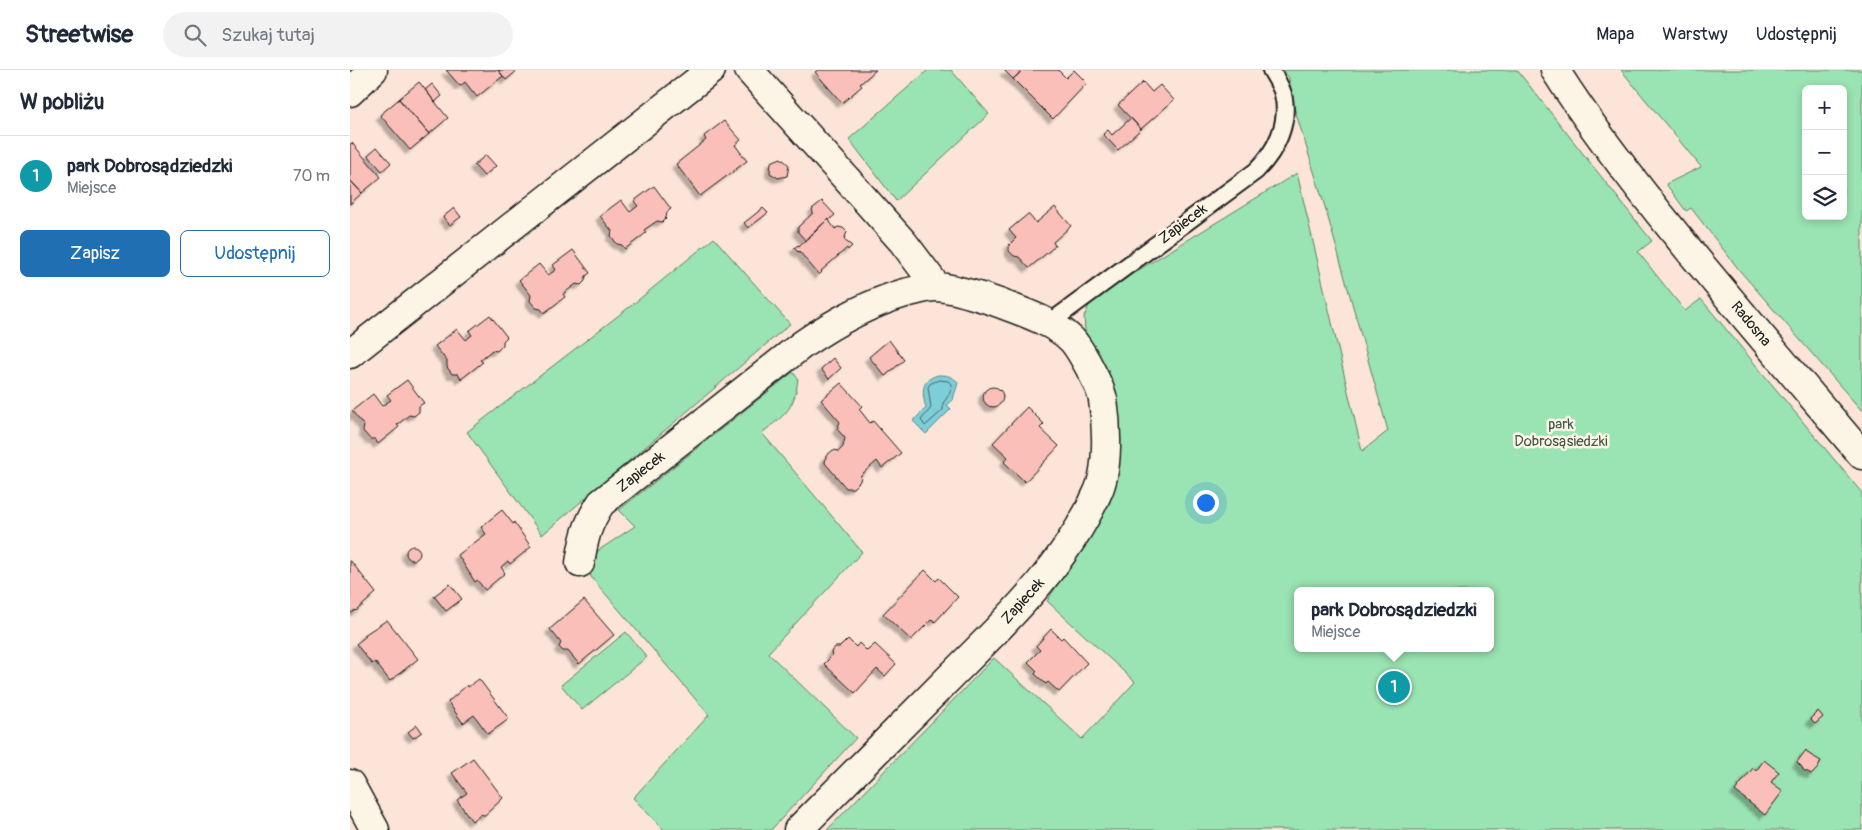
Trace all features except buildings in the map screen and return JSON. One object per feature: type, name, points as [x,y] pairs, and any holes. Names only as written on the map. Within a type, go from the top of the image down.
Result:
[{"type":"street","points":[[350,92],[373,70]]},
{"type":"street","points":[[350,354],[711,70]]},
{"type":"street","points":[[749,70],[903,242],[937,287]]},
{"type":"street","name":"Radosna","points":[[1555,70],[1591,125],[1642,192],[1736,307],[1862,455]]},
{"type":"street","name":"Zapiecek","points":[[580,563],[583,539],[590,520],[602,503],[804,344],[831,325],[859,310],[889,298],[937,287],[999,303],[1029,314],[1071,340],[1090,369],[1102,398],[1105,462],[1098,492],[1080,528],[1052,568],[1015,612],[798,830]]},
{"type":"street","points":[[350,784],[375,830]]},
{"type":"lane","name":"Zapiecek","points":[[1048,324],[1256,171],[1266,160],[1282,132],[1286,113],[1283,92],[1271,70]]},
{"type":"green space","points":[[928,70],[951,70],[989,114],[896,201],[849,139]]},
{"type":"green space","name":"park Dobrosąsiedzki","points":[[1283,70],[1517,70],[1652,241],[1638,252],[1685,311],[1701,299],[1862,493],[1862,830],[827,830],[994,658],[1082,739],[1135,682],[1047,601],[1073,560],[1107,498],[1099,360],[1085,331],[1084,317],[1090,303],[1111,287],[1297,173],[1362,451],[1388,431],[1325,207],[1293,104],[1289,78]]},
{"type":"green space","points":[[1621,70],[1862,70],[1862,411],[1740,271],[1691,208],[1686,211],[1666,184],[1701,167]]},
{"type":"green space","points":[[714,238],[790,324],[542,535],[467,432],[632,305]]},
{"type":"green space","points":[[793,372],[798,379],[791,405],[782,416],[762,433],[862,552],[768,653],[856,738],[771,830],[664,830],[633,798],[709,715],[591,577],[587,558],[635,526],[619,510]]},
{"type":"green space","points":[[626,632],[647,657],[582,710],[561,685]]},
{"type":"water","points":[[938,375],[951,377],[958,384],[953,400],[947,405],[951,409],[926,434],[913,421],[926,408],[923,392],[925,384],[932,377]]},
{"type":"place","name":"park Dobrosądziedzki","points":[[1394,687]]}]
